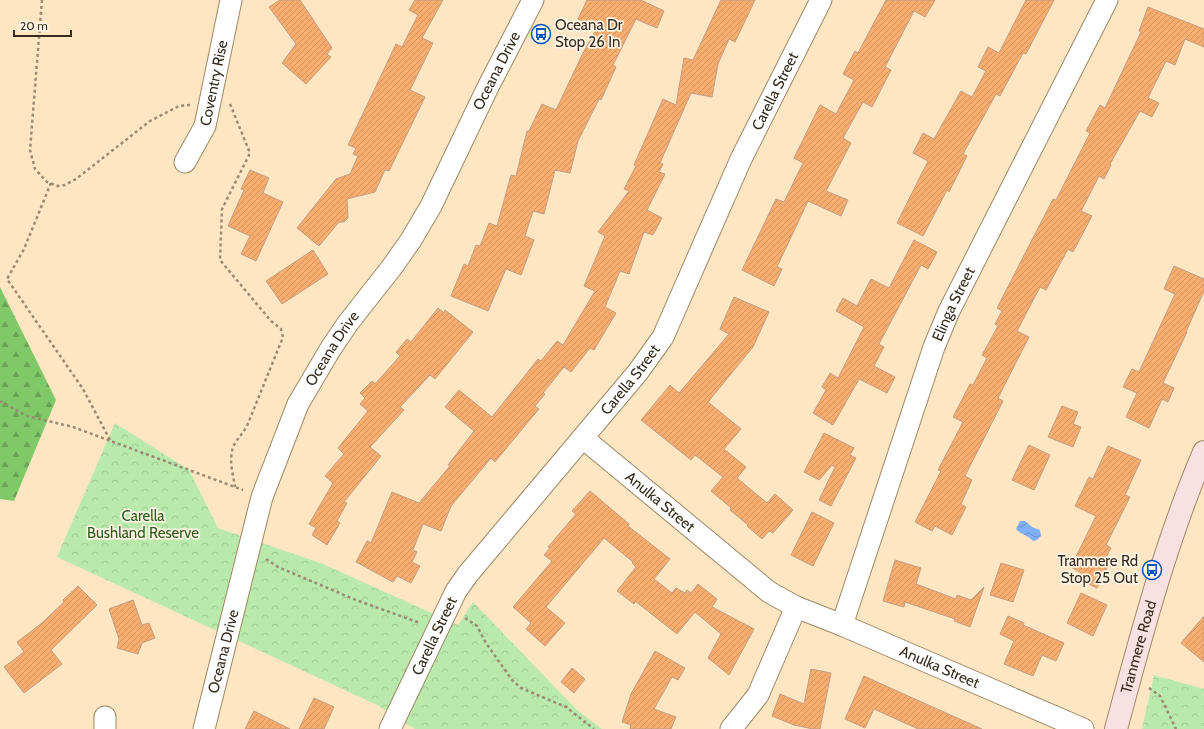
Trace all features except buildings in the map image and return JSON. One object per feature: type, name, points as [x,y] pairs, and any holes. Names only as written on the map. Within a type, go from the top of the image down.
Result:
[{"type":"street","name":"Coventry Rise","points":[[185,162],[205,126],[231,0]]},
{"type":"street","name":"Oceana Drive","points":[[204,729],[262,497],[298,404],[331,348],[348,323],[392,267],[411,240],[427,213],[533,0]]},
{"type":"street","name":"Carella Street","points":[[390,729],[456,591],[468,574],[638,372],[663,337],[741,159],[821,0]]},
{"type":"street","name":"Elinga Street","points":[[842,625],[934,347],[949,312],[1107,0]]},
{"type":"street","name":"Anulka Street","points":[[583,438],[769,592],[796,607],[842,625],[1083,729]]},
{"type":"street","name":"Tranmere Road","points":[[1116,729],[1163,564],[1190,484],[1204,452]]},
{"type":"street","points":[[731,729],[758,695],[796,607]]},
{"type":"path","points":[[42,0],[30,150],[35,169],[47,182],[58,186],[70,182],[150,121],[179,106],[194,104]]},
{"type":"path","points":[[230,102],[250,153],[222,209],[220,260],[271,321],[281,329],[284,336],[247,426],[243,434],[235,443],[233,449],[231,456],[235,487]]},
{"type":"path","points":[[51,183],[24,249],[7,279],[83,389],[110,440]]},
{"type":"path","points":[[0,401],[27,416],[73,427],[245,491]]},
{"type":"path","points":[[265,559],[278,567],[349,597],[424,624]]},
{"type":"path","points":[[459,614],[478,626],[486,643],[512,680],[521,688],[566,707],[594,729]]},
{"type":"path","points":[[1147,686],[1160,696],[1176,729]]},
{"type":"green space","points":[[0,287],[56,400],[14,501],[0,499]]},
{"type":"green space","name":"Carella Bushland Reserve","points":[[115,423],[189,470],[218,528],[323,564],[458,625],[473,602],[576,709],[602,729],[415,729],[377,705],[57,557]]},
{"type":"green space","points":[[1154,675],[1204,689],[1204,729],[1142,729]]},
{"type":"water","points":[[1020,521],[1025,521],[1032,527],[1040,530],[1041,536],[1037,540],[1033,541],[1020,532],[1016,529]]},
{"type":"place","name":"Oceana Dr Stop 26 In","points":[[541,34]]},
{"type":"place","name":"Tranmere Rd Stop 25 Out","points":[[1152,570]]}]
